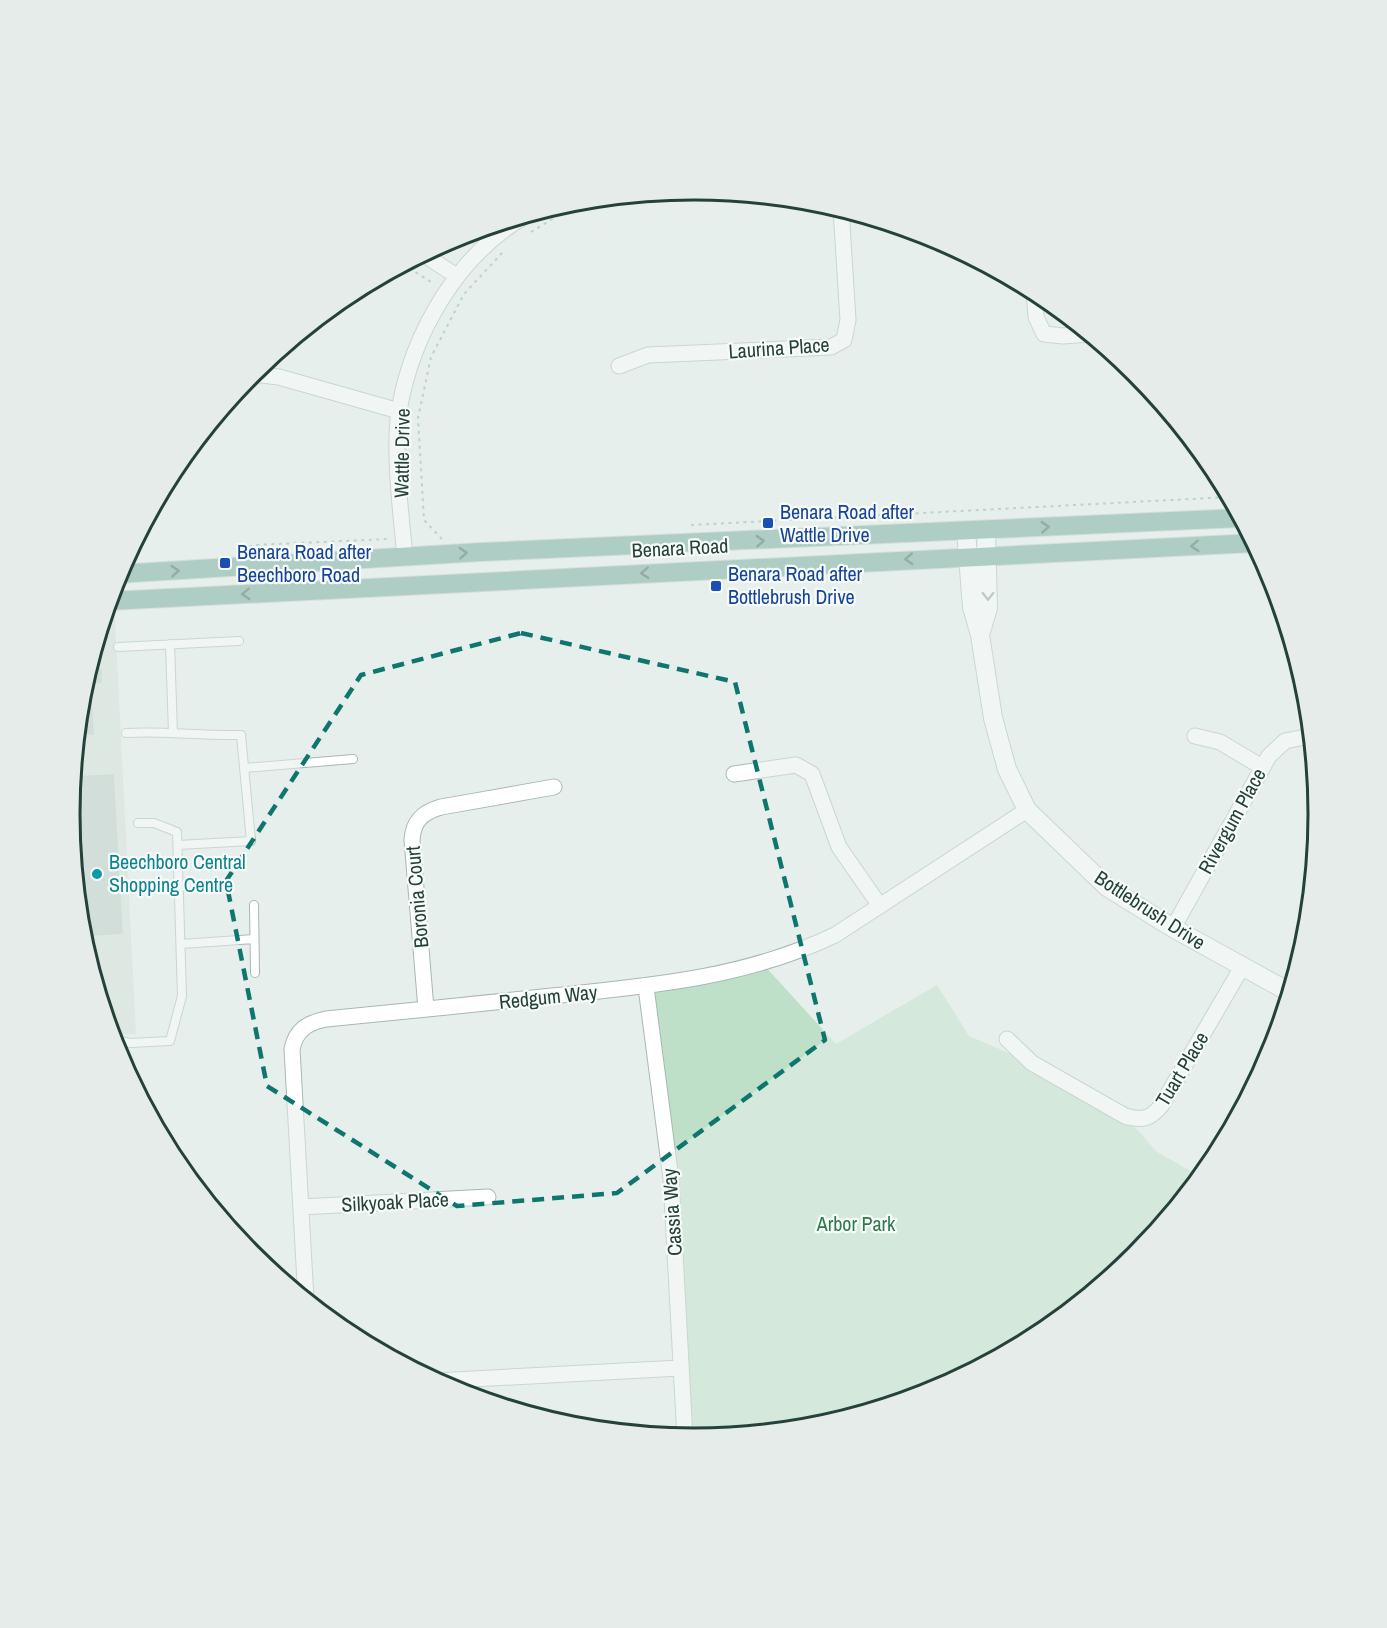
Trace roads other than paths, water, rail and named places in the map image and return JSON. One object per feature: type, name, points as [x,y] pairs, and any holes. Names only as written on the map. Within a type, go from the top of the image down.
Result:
[{"type":"main road","name":"Benara Road","points":[[128,574],[405,556],[1231,518]]},
{"type":"main road","name":"Benara Road","points":[[119,599],[1245,543]]},
{"type":"main road","points":[[702,544],[704,570]]},
{"type":"main road","points":[[405,556],[407,585]]},
{"type":"street","name":"Laurina Place","points":[[619,366],[648,355],[831,347],[844,340],[848,320],[842,219]]},
{"type":"street","name":"Wattle Drive","points":[[405,556],[399,471],[399,411],[420,340],[455,275],[500,232]]},
{"type":"street","points":[[431,259],[455,275]]},
{"type":"street","points":[[1035,303],[1036,317],[1044,333],[1075,334]]},
{"type":"street","points":[[264,375],[279,377],[399,411]]},
{"type":"street","name":"Bottlebrush Drive","points":[[980,635],[988,608],[986,530]]},
{"type":"street","name":"Bottlebrush Drive","points":[[966,531],[972,607],[980,635],[989,702],[1008,769],[1027,810],[1107,887],[1173,928],[1282,988]]},
{"type":"street","points":[[1195,736],[1220,742],[1262,767]]},
{"type":"street","name":"Rivergum Place","points":[[1173,928],[1262,767],[1275,749],[1285,741],[1302,738]]},
{"type":"street","points":[[734,774],[795,765],[812,774],[839,847],[880,906]]},
{"type":"street","name":"Boronia Court","points":[[426,1009],[412,840],[416,824],[428,811],[441,807],[554,787]]},
{"type":"street","name":"Redgum Way","points":[[305,1289],[293,1093],[294,1039],[302,1028],[313,1022],[646,987],[721,975],[778,959],[835,935],[1027,810]]},
{"type":"street","name":"Tuart Place","points":[[1007,1039],[1032,1063],[1125,1116],[1137,1119],[1151,1117],[1161,1106],[1242,967]]},
{"type":"street","name":"Cassia Way","points":[[646,987],[671,1179],[684,1428]]},
{"type":"street","name":"Silkyoak Place","points":[[301,1207],[488,1197]]},
{"type":"street","points":[[456,1380],[680,1368]]},
{"type":"lane","points":[[118,647],[239,641]]},
{"type":"lane","points":[[170,644],[173,733]]},
{"type":"lane","points":[[126,733],[173,733],[191,736],[241,735],[251,841],[178,845]]},
{"type":"lane","points":[[244,768],[353,759]]},
{"type":"lane","points":[[123,1041],[170,1041],[182,996],[177,832],[154,823],[138,822]]},
{"type":"lane","points":[[254,905],[255,973]]},
{"type":"lane","points":[[181,944],[254,939]]},
{"type":"place","name":"Benara Road after Wattle Drive","points":[[768,523]]},
{"type":"place","name":"Benara Road after Beechboro Road","points":[[225,563]]},
{"type":"place","name":"Benara Road after Bottlebrush Drive","points":[[716,586]]},
{"type":"place","name":"Beechboro Central Shopping Centre","points":[[97,874]]},
{"type":"park label","name":"Arbor Park","points":[[856,1224]]}]
